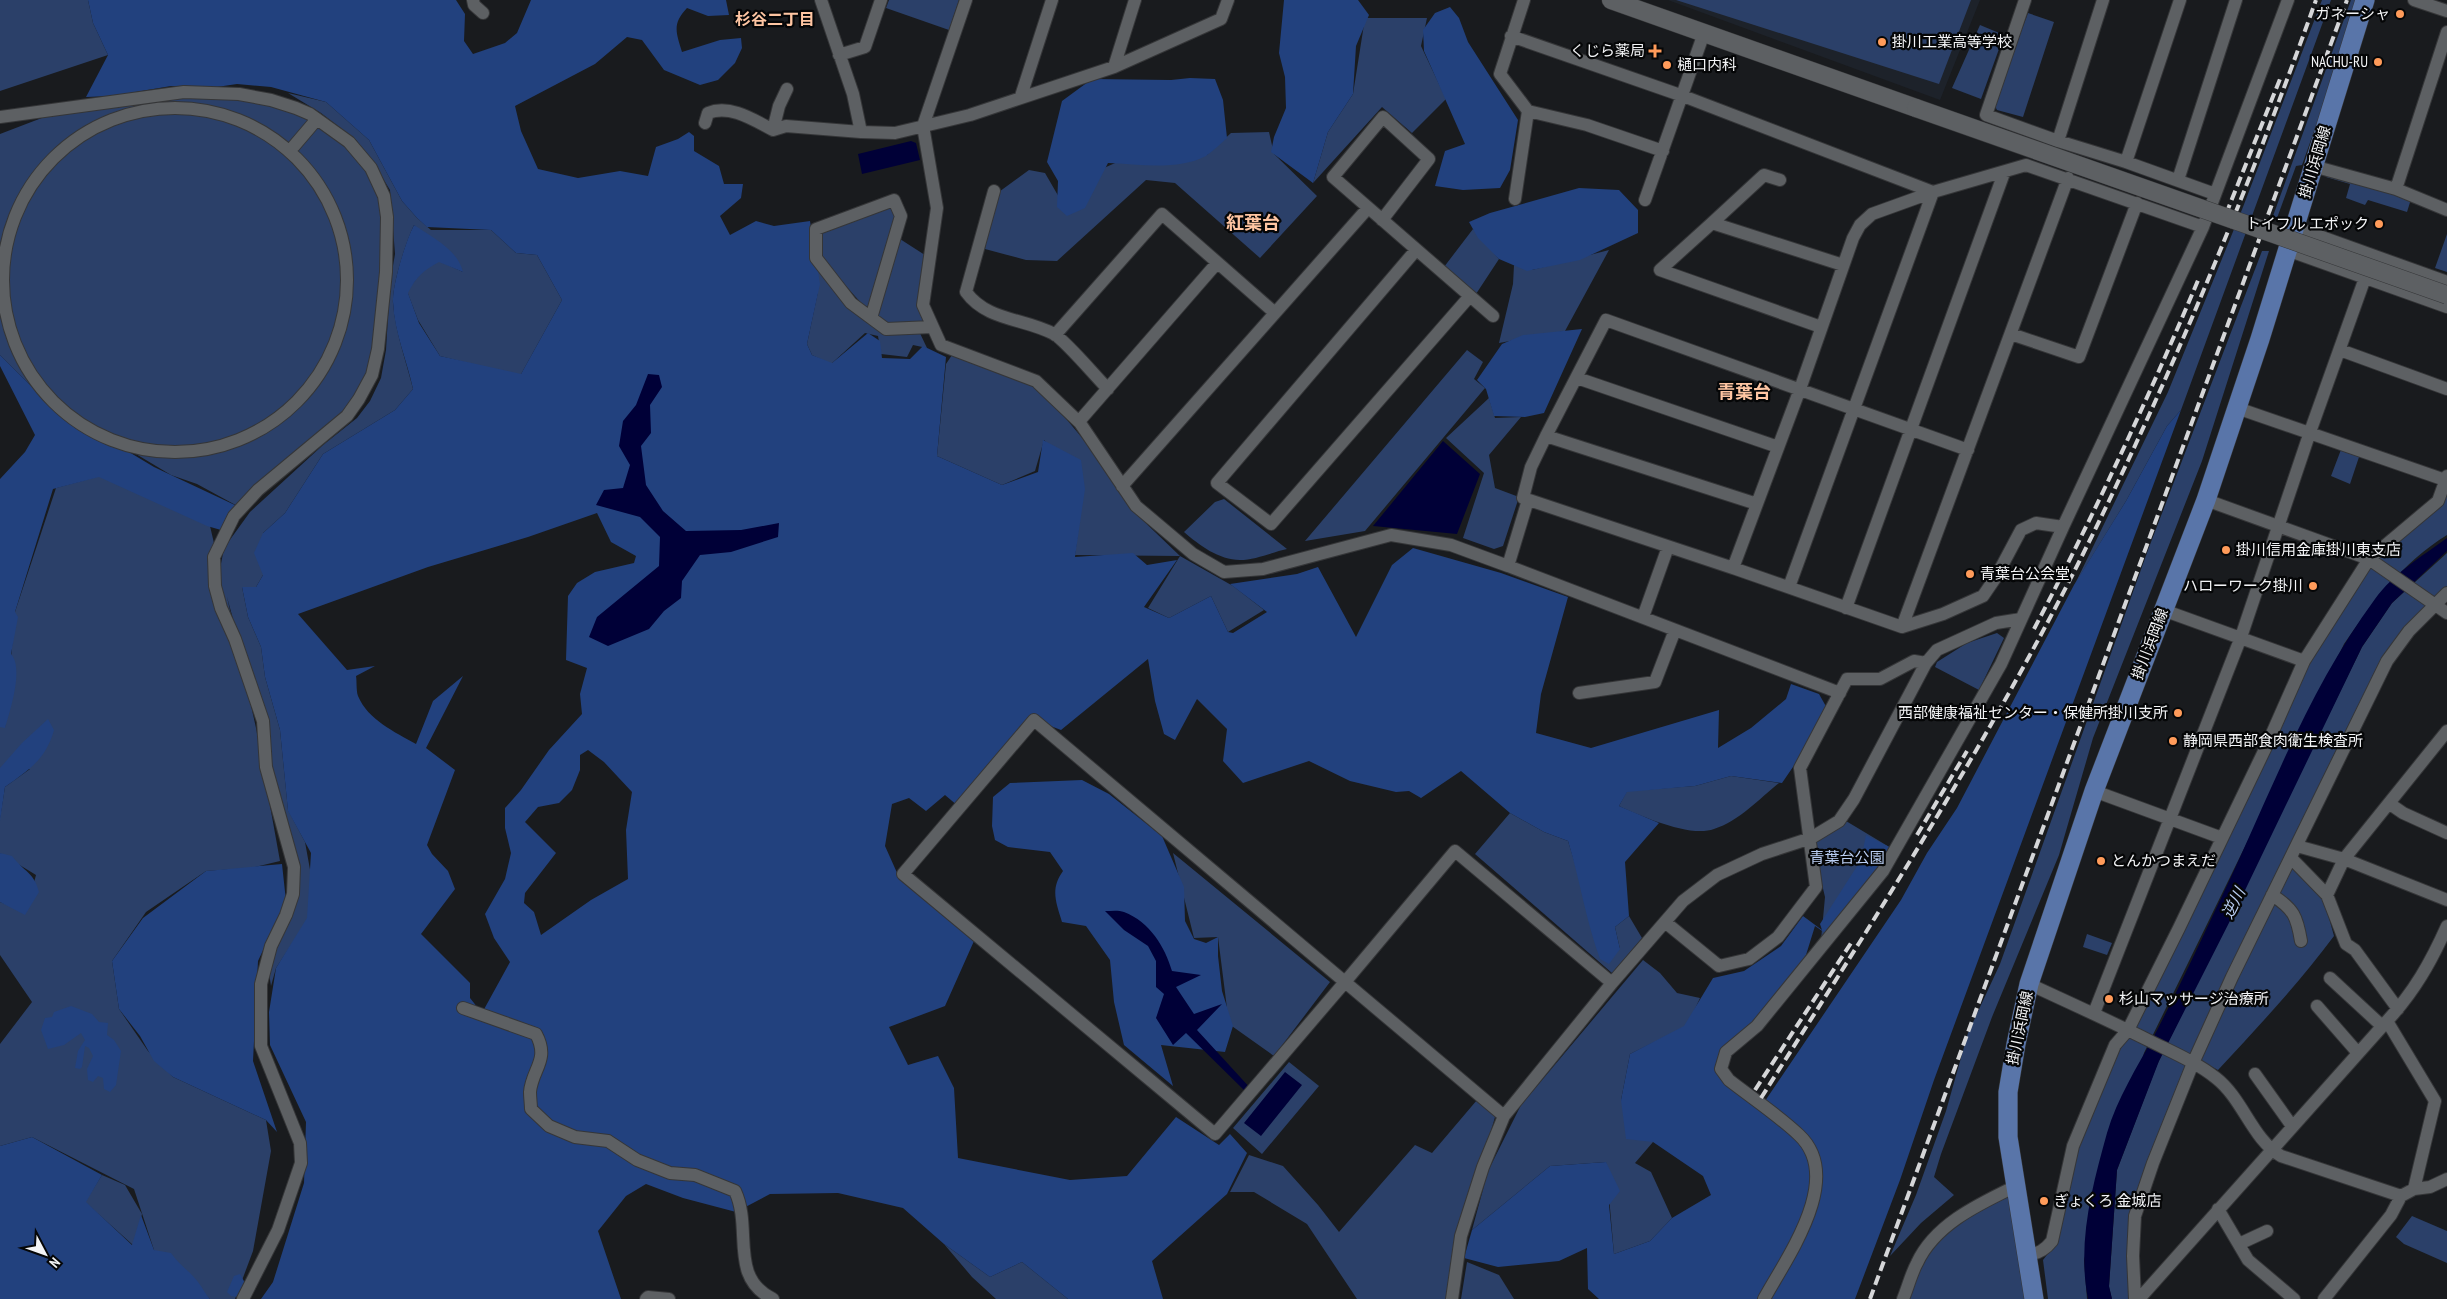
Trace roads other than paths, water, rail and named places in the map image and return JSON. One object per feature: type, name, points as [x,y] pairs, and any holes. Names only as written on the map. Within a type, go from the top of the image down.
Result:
[{"type":"main road","name":"掛川浜岡線","points":[[2034,1299],[2008,1137],[2008,1092],[2029,984],[2094,791],[2206,500],[2237,408],[2365,0]]},
{"type":"street","points":[[473,0],[474,6],[483,13]]},
{"type":"street","points":[[821,0],[853,94],[861,132]]},
{"type":"street","points":[[839,55],[865,47],[881,0]]},
{"type":"street","points":[[966,0],[923,126],[937,208],[923,305],[941,345],[1036,381],[1080,423],[1136,506],[1193,554],[1224,572],[1263,569],[1391,535],[1451,545],[1840,693]]},
{"type":"street","points":[[1021,96],[1052,0]]},
{"type":"street","points":[[1114,66],[1135,0]]},
{"type":"street","points":[[706,123],[708,113],[714,110],[741,113],[773,130],[786,126],[895,133],[970,115],[1021,96],[1114,66],[1221,19],[1228,0]]},
{"type":"street","points":[[1524,0],[1500,74],[1528,111],[1587,124],[1663,151]]},
{"type":"street","points":[[1611,0],[2447,295]]},
{"type":"street","points":[[2024,0],[1986,115],[2215,194]]},
{"type":"street","points":[[2058,141],[2103,0]]},
{"type":"street","points":[[2126,162],[2180,0]]},
{"type":"street","points":[[2178,180],[2236,0]]},
{"type":"street","points":[[1764,1299],[1794,1246],[1805,1222],[1815,1193],[1817,1173],[1810,1149],[1800,1135],[1729,1080],[1721,1069],[1726,1052],[1757,1026],[1883,871],[2002,664],[2020,619],[2203,227],[2288,0]]},
{"type":"street","points":[[2422,1],[2447,11]]},
{"type":"street","points":[[2396,189],[2447,32]]},
{"type":"street","points":[[1645,200],[1704,33]]},
{"type":"street","points":[[1511,36],[1683,96],[1933,192]]},
{"type":"street","points":[[773,130],[779,106],[787,89]]},
{"type":"street","points":[[0,117],[184,92],[239,94],[270,100],[296,108],[333,129],[359,152],[371,168],[384,196],[387,217],[386,272],[378,348],[372,375],[347,416],[258,490],[234,516],[214,557],[216,586],[221,608],[235,639],[263,721],[266,767],[294,867],[293,894],[286,915],[271,946],[261,984],[263,1011],[261,1046],[300,1143],[300,1163],[278,1230],[243,1299]]},
{"type":"street","points":[[1514,199],[1528,111]]},
{"type":"street","points":[[175,112],[204,112],[226,117],[294,146],[321,184],[333,207],[343,236],[347,266],[346,298],[331,354],[312,386],[284,415],[246,437],[199,451],[177,452],[121,444],[86,424],[42,391],[8,330],[2,300],[0,265],[8,232],[22,198],[45,166],[69,143],[93,130],[118,120],[175,112]]},
{"type":"street","points":[[1382,220],[1429,159],[1383,117],[1333,178],[1493,316]]},
{"type":"street","points":[[294,146],[317,119]]},
{"type":"street","points":[[1733,568],[1800,389],[1843,265],[1860,225],[1872,214],[1933,192],[2004,173],[2026,165],[2068,178],[2203,227]]},
{"type":"street","points":[[2313,166],[2396,189],[2447,210]]},
{"type":"street","points":[[1846,608],[2004,173]]},
{"type":"street","points":[[1780,180],[1764,175],[1660,270],[1821,327]]},
{"type":"street","points":[[1902,627],[2068,178]]},
{"type":"street","points":[[994,191],[966,292],[974,303],[989,312],[1055,334],[1108,389]]},
{"type":"street","points":[[1789,587],[1933,192]]},
{"type":"street","points":[[871,318],[901,216],[894,200],[816,229],[816,258],[851,303],[871,318],[886,329],[932,326]]},
{"type":"street","points":[[2011,334],[2079,357],[2137,203]]},
{"type":"street","points":[[1122,486],[1368,208]]},
{"type":"street","points":[[1055,334],[1162,214],[1275,313]]},
{"type":"street","points":[[1712,223],[1843,265]]},
{"type":"street","points":[[2294,227],[2447,282]]},
{"type":"street","points":[[1416,250],[1217,483],[1271,524],[1470,296]]},
{"type":"street","points":[[2287,250],[2447,307]]},
{"type":"street","points":[[1082,418],[1217,263]]},
{"type":"street","points":[[2094,1013],[2241,637],[2280,526],[2310,432],[2365,278]]},
{"type":"street","points":[[1968,450],[1606,320],[1531,467],[1523,498],[1902,627],[1943,614],[1983,596],[1996,577],[2021,530],[2036,523],[2063,527]]},
{"type":"street","points":[[2340,350],[2447,389]]},
{"type":"street","points":[[1577,378],[1778,447]]},
{"type":"street","points":[[2027,1255],[2041,1251],[2052,1241],[2073,1146],[2115,1045],[2128,1030],[2266,747],[2304,661],[2369,559],[2438,501],[2446,478],[2237,408]]},
{"type":"street","points":[[1546,436],[1756,504]]},
{"type":"street","points":[[1508,566],[1528,500]]},
{"type":"street","points":[[2206,500],[2369,559],[2447,613]]},
{"type":"street","points":[[1643,617],[1668,547]]},
{"type":"street","points":[[2137,1299],[2133,1256],[2135,1216],[2153,1163],[2193,1062],[2387,661],[2409,631],[2447,593]]},
{"type":"street","points":[[2163,610],[2304,661]]},
{"type":"street","points":[[1452,1299],[1461,1236],[1483,1167],[1504,1116],[1612,983],[1683,901],[1717,875],[1762,854],[1811,838],[1839,822],[1849,807],[1926,663],[1937,650],[1996,623],[2020,619]]},
{"type":"street","points":[[1578,693],[1655,682],[1675,630]]},
{"type":"street","points":[[1665,922],[1719,966],[1749,959],[1778,937],[1816,887],[1811,838],[1800,768],[1847,679],[1880,679],[1914,661],[1926,663]]},
{"type":"street","points":[[1504,1116],[1344,982],[1034,720],[903,874],[1215,1134],[1344,982],[1455,851],[1612,983]]},
{"type":"street","points":[[2327,895],[2344,859],[2447,731]]},
{"type":"street","points":[[2094,791],[2222,838]]},
{"type":"street","points":[[2390,804],[2403,813],[2447,833]]},
{"type":"street","points":[[2297,846],[2344,859],[2447,900]]},
{"type":"street","points":[[2291,858],[2327,895],[2346,944],[2355,950],[2398,1008]]},
{"type":"street","points":[[2272,896],[2294,912],[2301,942]]},
{"type":"street","points":[[2137,1299],[2398,1008],[2419,982],[2432,960],[2447,926]]},
{"type":"street","points":[[2330,978],[2384,1024],[2435,1101],[2414,1189]]},
{"type":"street","points":[[2029,984],[2094,1013],[2193,1062],[2217,1078],[2237,1100],[2270,1149],[2281,1156],[2401,1196]]},
{"type":"street","points":[[2317,1006],[2358,1053]]},
{"type":"street","points":[[463,1008],[536,1034],[541,1044],[541,1063],[530,1091],[531,1109],[549,1126],[575,1137],[608,1142],[637,1160],[670,1173],[695,1175],[736,1191],[742,1204],[746,1273],[754,1285],[773,1299]]},
{"type":"street","points":[[2255,1074],[2292,1126]]},
{"type":"street","points":[[2324,1299],[2391,1215],[2401,1196],[2414,1189],[2430,1187],[2447,1180]]},
{"type":"street","points":[[1903,1299],[1917,1262],[1938,1233],[1988,1200],[2016,1186]]},
{"type":"street","points":[[2218,1210],[2248,1260],[2294,1299]]},
{"type":"street","points":[[2238,1244],[2268,1231]]},
{"type":"street","points":[[646,1299],[648,1297],[669,1299]]},
{"type":"water","points":[[911,141],[916,143],[920,160],[862,174],[858,154]]},
{"type":"water","points":[[648,374],[659,375],[662,387],[650,405],[651,433],[641,446],[646,485],[663,511],[686,531],[741,530],[779,523],[778,537],[731,552],[700,555],[682,581],[681,598],[664,611],[649,629],[608,646],[589,637],[597,617],[659,566],[660,537],[640,517],[596,505],[604,490],[623,488],[630,465],[619,446],[623,421],[636,405]]},
{"type":"water","points":[[1443,441],[1480,474],[1457,534],[1373,526]]},
{"type":"water","name":"逆川","points":[[2447,538],[2447,551],[2392,603],[2362,647],[2236,909],[2159,1061],[2117,1170],[2109,1286],[2112,1299],[2088,1299],[2084,1257],[2091,1194],[2111,1120],[2122,1096],[2177,991],[2287,753],[2327,674],[2350,636],[2382,590],[2408,566]]},
{"type":"water","points":[[1105,911],[1122,911],[1133,916],[1149,929],[1161,944],[1172,971],[1201,975],[1176,987],[1194,1014],[1222,1004],[1197,1030],[1252,1090],[1249,1095],[1186,1033],[1173,1045],[1156,1018],[1164,994],[1156,987],[1156,961],[1148,946],[1124,930]]},
{"type":"water","points":[[1285,1072],[1302,1085],[1261,1136],[1244,1123]]},
{"type":"railway","points":[[1761,1098],[1929,830],[2009,694],[2083,554],[2148,418],[2208,280],[2264,141],[2316,0]]},
{"type":"railway","points":[[1870,1299],[2347,0]]},
{"type":"railway","points":[[2226,214],[2280,79]]},
{"type":"railway","points":[[2034,629],[2120,455],[2161,367],[2199,278]]},
{"type":"railway","points":[[1917,835],[1967,751]]},
{"type":"railway","points":[[1755,1090],[1853,940]]},
{"type":"place","name":"ガネーシャ","points":[[2400,14]]},
{"type":"place","name":"掛川工業高等学校","points":[[1882,42]]},
{"type":"place","name":"くじら薬局","points":[[1655,51]]},
{"type":"place","name":"NACHU-RU","points":[[2378,62]]},
{"type":"place","name":"樋口内科","points":[[1667,65]]},
{"type":"place","name":"トイフル エポック","points":[[2379,224]]},
{"type":"place","name":"掛川信用金庫掛川東支店","points":[[2226,550]]},
{"type":"place","name":"青葉台公会堂","points":[[1970,574]]},
{"type":"place","name":"ハローワーク掛川","points":[[2313,586]]},
{"type":"place","name":"西部健康福祉センター・保健所掛川支所","points":[[2178,713]]},
{"type":"place","name":"静岡県西部食肉衛生検査所","points":[[2173,741]]},
{"type":"place","name":"とんかつまえだ","points":[[2101,861]]},
{"type":"place","name":"杉山マッサージ治療所","points":[[2109,999]]},
{"type":"place","name":"ぎょくろ 金城店","points":[[2044,1201]]},
{"type":"district","name":"杉谷二丁目","points":[[775,19]]},
{"type":"district","name":"紅葉台","points":[[1253,223]]},
{"type":"district","name":"青葉台","points":[[1744,392]]},
{"type":"park label","name":"青葉台公園","points":[[1847,858]]}]
